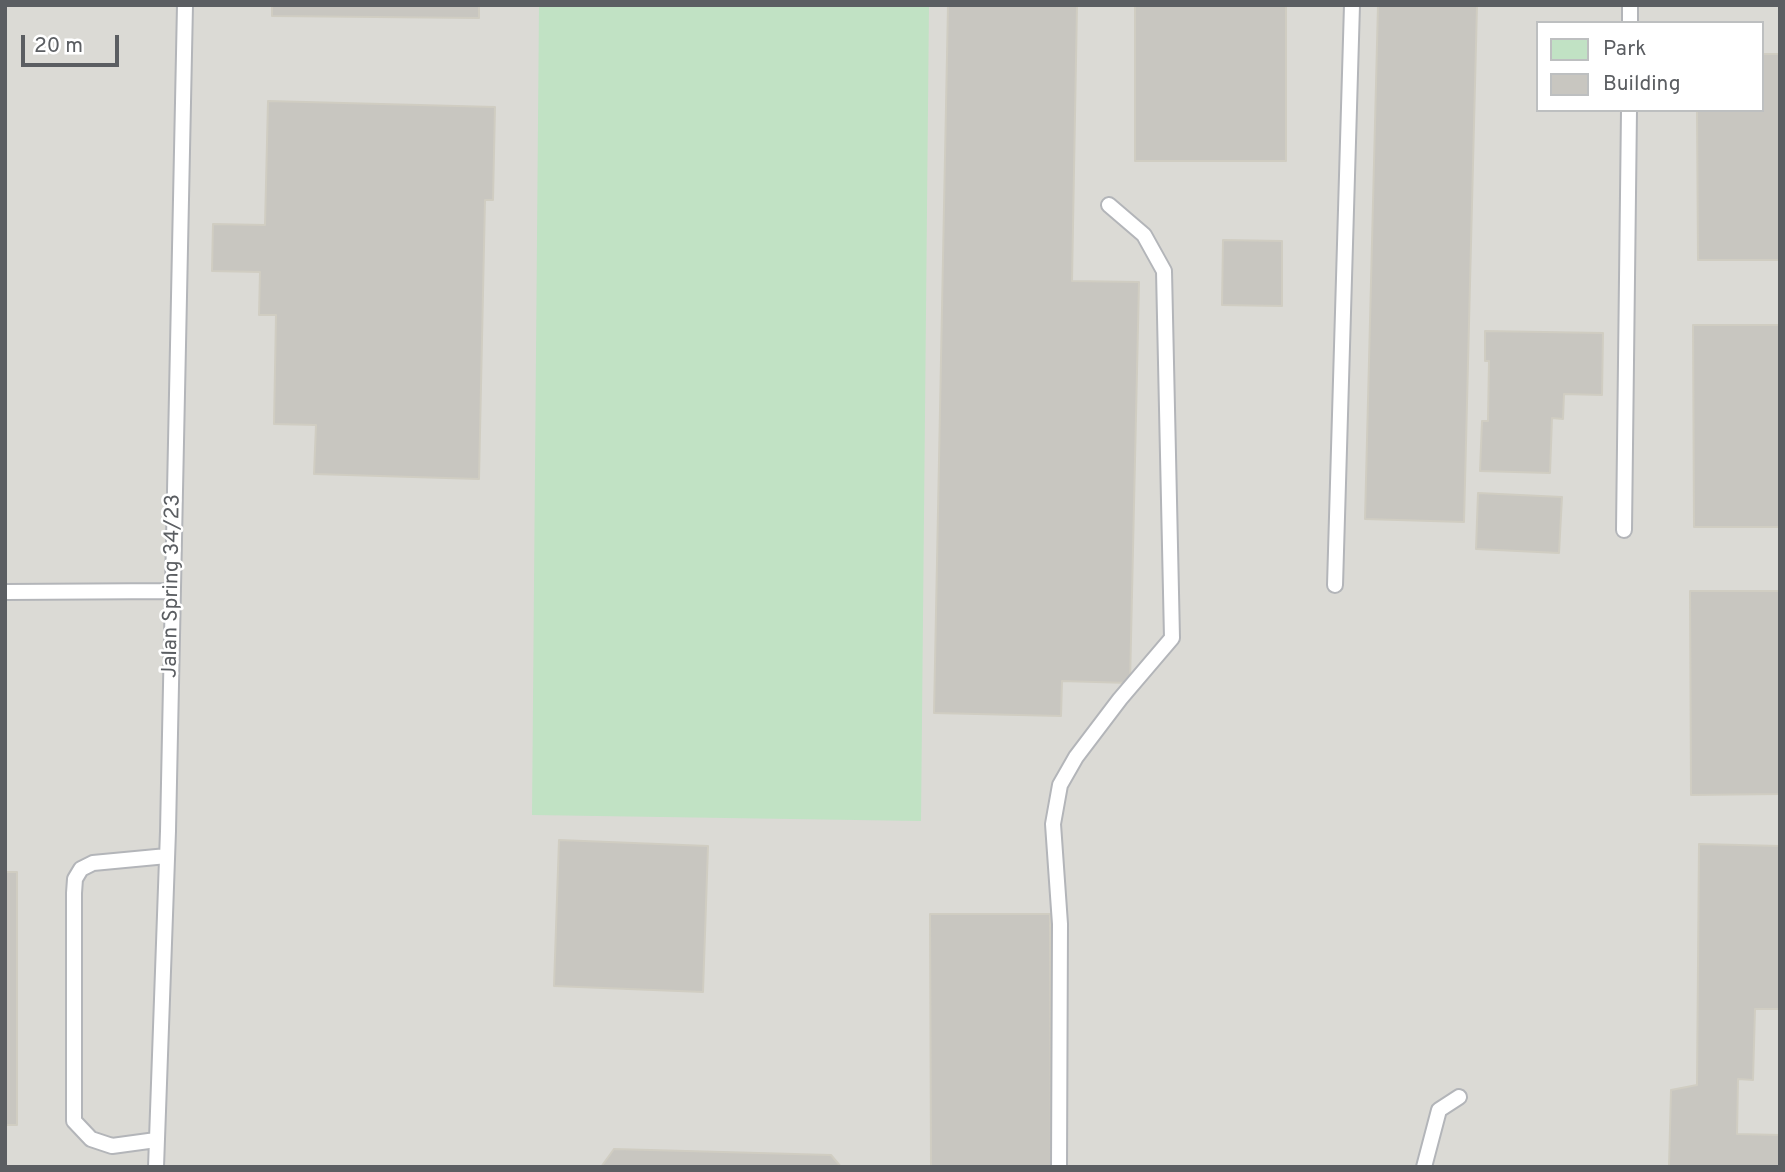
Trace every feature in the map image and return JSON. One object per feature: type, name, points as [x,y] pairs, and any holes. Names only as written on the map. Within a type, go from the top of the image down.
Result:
[{"type":"lane","name":"Jalan Spring 34/23","points":[[156,1167],[167,856],[185,5]]},
{"type":"lane","points":[[1335,585],[1352,5]]},
{"type":"lane","points":[[1624,530],[1629,112]]},
{"type":"lane","points":[[1059,1167],[1060,924],[1053,824],[1059,785],[1076,757],[1120,699],[1172,638],[1164,271],[1144,235],[1109,205]]},
{"type":"lane","points":[[5,592],[173,591]]},
{"type":"lane","points":[[156,1140],[112,1146],[91,1139],[74,1121],[74,893],[75,879],[81,869],[93,863],[167,856]]},
{"type":"lane","points":[[1424,1167],[1439,1110],[1459,1097]]},
{"type":"shaded area","points":[[5,5],[1780,5],[1780,1167],[5,1167]]},
{"type":"green space","points":[[539,5],[929,5],[921,821],[532,815]]},
{"type":"building","points":[[272,5],[479,5],[479,18],[272,16]]},
{"type":"building","points":[[948,5],[1077,5],[1072,281],[1139,282],[1130,683],[1062,681],[1061,716],[934,713]]},
{"type":"building","points":[[1135,5],[1286,5],[1286,161],[1135,161]]},
{"type":"building","points":[[1378,5],[1477,5],[1464,522],[1365,519]]},
{"type":"building","points":[[1764,54],[1780,54],[1780,260],[1698,260],[1697,112],[1764,112]]},
{"type":"building","points":[[268,101],[495,107],[493,200],[485,200],[479,479],[314,474],[316,425],[274,424],[276,315],[259,315],[260,272],[212,271],[213,224],[265,225]]},
{"type":"building","points":[[1223,240],[1282,241],[1282,306],[1222,305]]},
{"type":"building","points":[[1693,325],[1780,325],[1780,527],[1694,527]]},
{"type":"building","points":[[1485,331],[1603,333],[1602,395],[1564,394],[1563,419],[1552,418],[1550,473],[1480,471],[1482,421],[1488,421],[1489,361],[1485,361]]},
{"type":"building","points":[[1478,493],[1562,497],[1559,553],[1476,549]]},
{"type":"building","points":[[1690,591],[1780,591],[1780,794],[1691,795]]},
{"type":"building","points":[[559,840],[708,846],[703,992],[554,986]]},
{"type":"building","points":[[1699,844],[1780,846],[1780,1009],[1755,1009],[1753,1080],[1738,1079],[1737,1134],[1780,1135],[1780,1167],[1669,1167],[1671,1090],[1697,1085]]},
{"type":"building","points":[[5,872],[17,872],[17,1125],[5,1125]]},
{"type":"building","points":[[930,914],[1050,914],[1051,1167],[931,1167]]},
{"type":"building","points":[[614,1149],[831,1155],[841,1167],[601,1167]]}]
